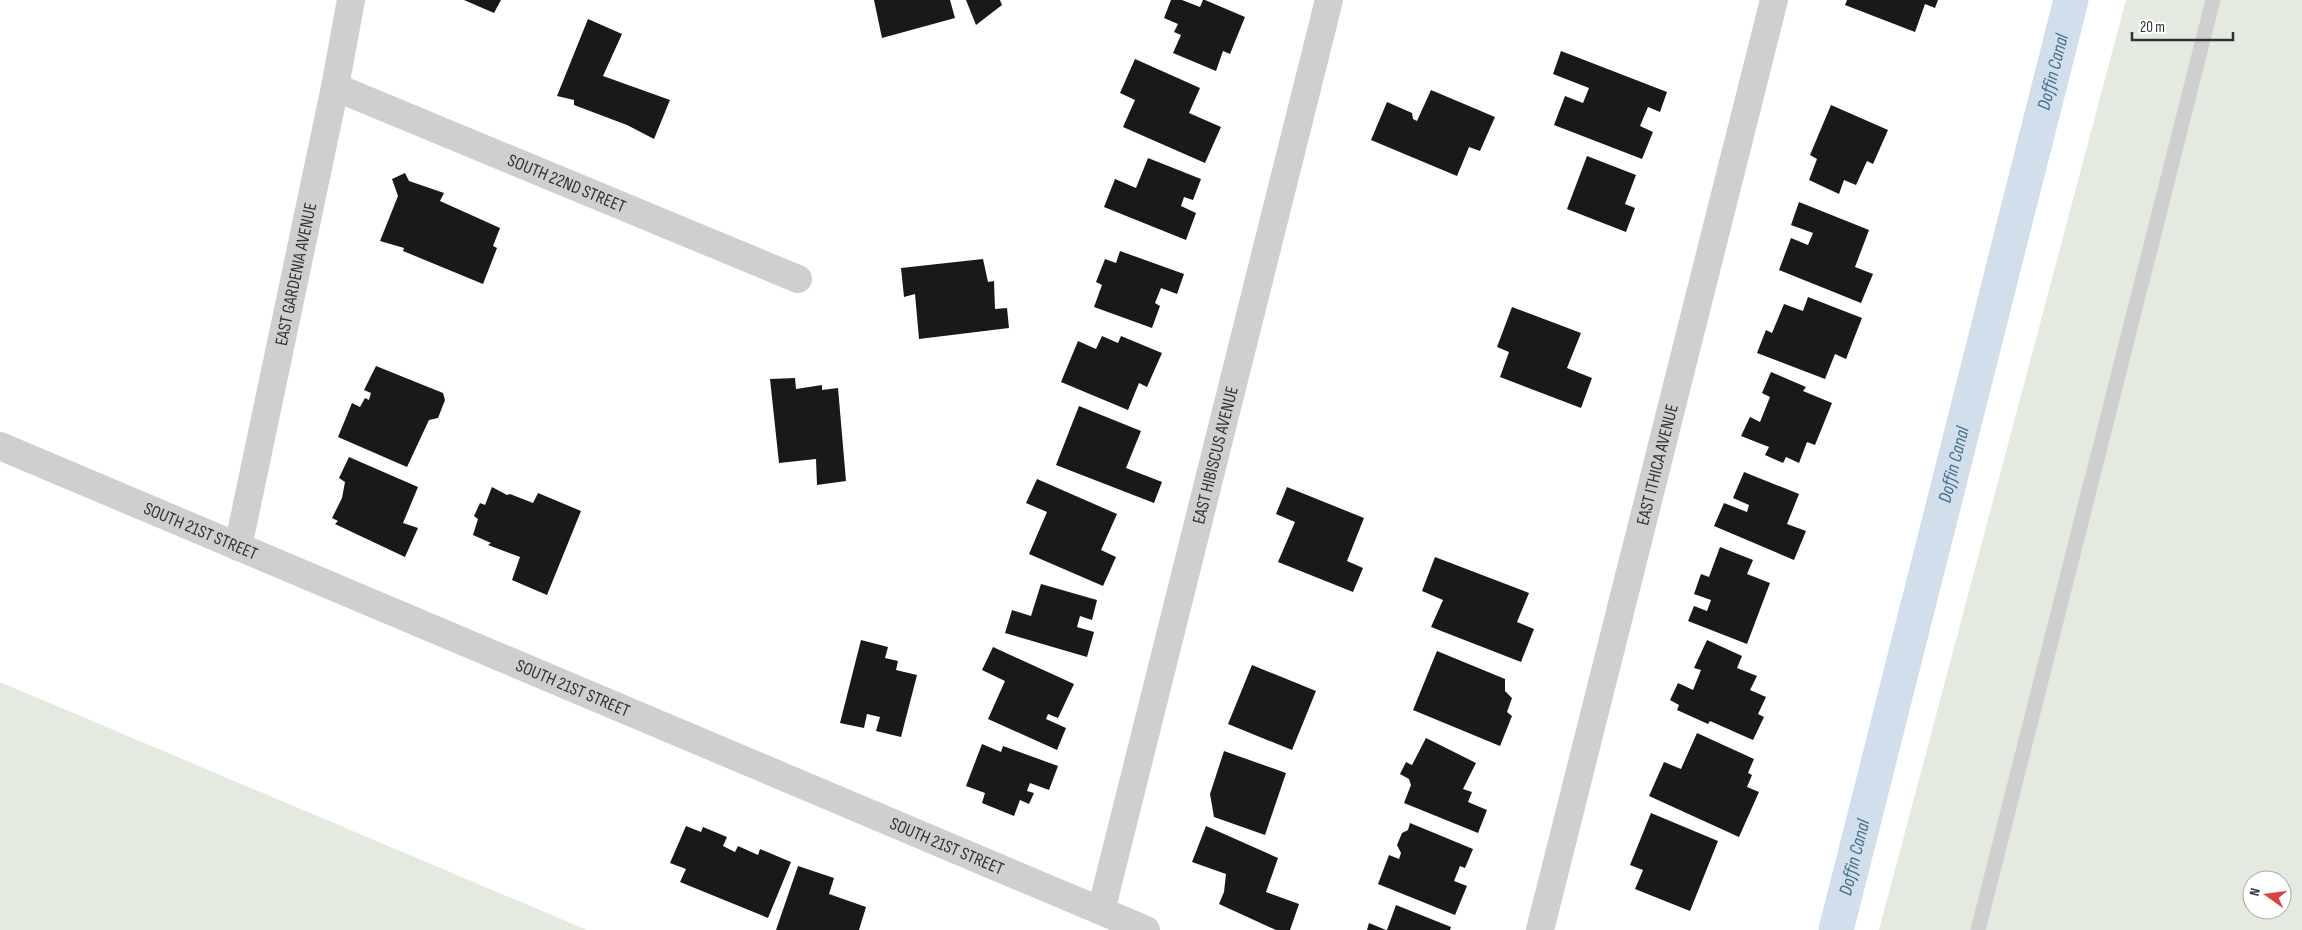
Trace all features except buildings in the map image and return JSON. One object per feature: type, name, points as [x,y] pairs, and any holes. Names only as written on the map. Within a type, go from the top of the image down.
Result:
[{"type":"street","name":"EAST GARDENIA AVENUE","points":[[238,547],[335,87],[350,0]]},
{"type":"street","name":"EAST HIBISCUS AVENUE","points":[[1100,911],[1329,0]]},
{"type":"street","name":"EAST ITHICA AVENUE","points":[[1540,930],[1774,0]]},
{"type":"street","name":"SOUTH 22ND STREET","points":[[335,87],[798,279]]},
{"type":"street","name":"SOUTH 21ST STREET","points":[[0,446],[1146,930]]},
{"type":"lane","points":[[1978,930],[2213,0]]},
{"type":"shaded area","points":[[2126,0],[2302,0],[2302,930],[1879,930]]},
{"type":"shaded area","points":[[0,682],[587,930],[0,930]]},
{"type":"waterway","name":"Doffin Canal","points":[[1836,930],[2071,0]]}]
